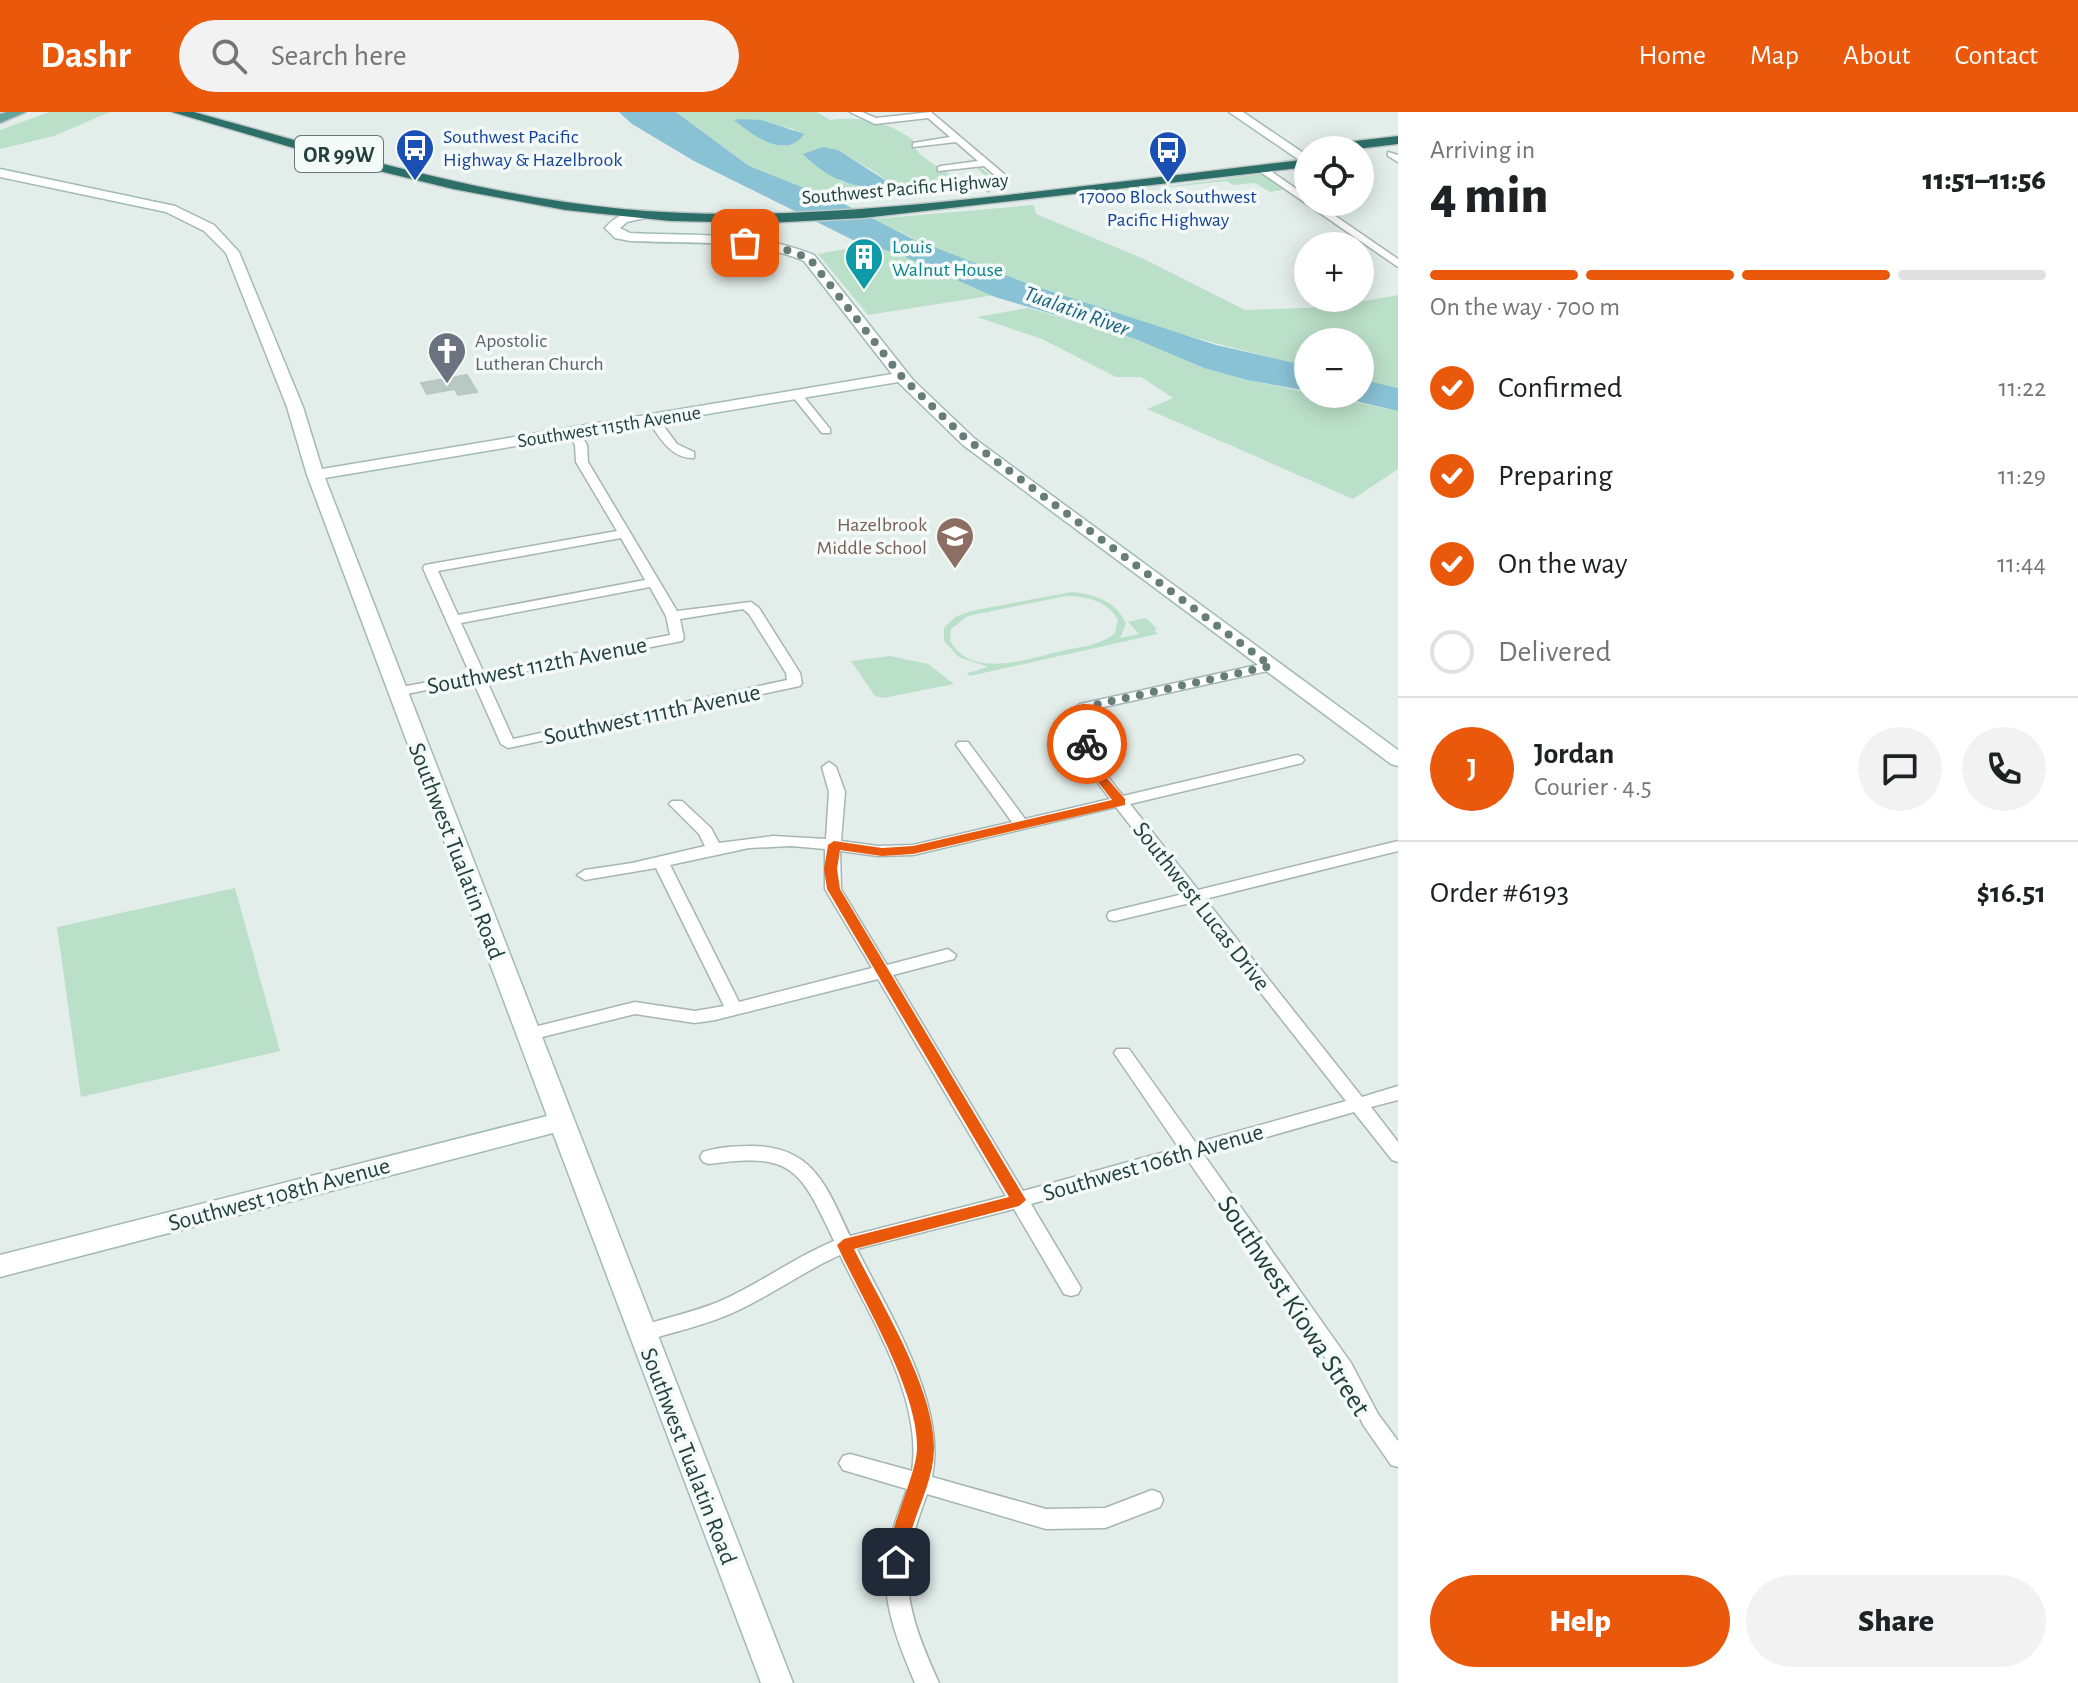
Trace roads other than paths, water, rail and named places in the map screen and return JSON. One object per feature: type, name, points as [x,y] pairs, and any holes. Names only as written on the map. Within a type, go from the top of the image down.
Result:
[{"type":"highway","name":"Southwest Pacific Highway","points":[[179,112],[545,203],[644,214],[751,219],[830,217],[918,209],[1262,169],[1294,159]]},
{"type":"highway","points":[[210,112],[239,120],[262,120]]},
{"type":"highway","name":"OR 99W","points":[[231,112],[289,127]]},
{"type":"highway","name":"Southwest Pacific Highway","points":[[1374,144],[1398,140]]},
{"type":"highway","points":[[1374,156],[1396,155]]},
{"type":"highway","name":"Southwest Pacific Highway","points":[[405,157],[502,182],[570,194],[716,206],[814,205],[901,198],[1294,158]]},
{"type":"highway","points":[[499,194],[520,203],[596,217],[612,228]]},
{"type":"highway","points":[[545,203],[562,201],[570,194]]},
{"type":"main road","points":[[0,119],[19,112]]},
{"type":"street","points":[[854,112],[864,119],[884,121],[928,114],[1005,179],[993,182],[988,188]]},
{"type":"street","points":[[1233,112],[1294,152]]},
{"type":"street","points":[[916,145],[957,139]]},
{"type":"street","points":[[941,169],[985,163]]},
{"type":"street","points":[[1262,169],[1294,191]]},
{"type":"street","name":"Southwest Tualatin Road","points":[[0,173],[157,205],[193,219],[224,240],[239,268],[295,407],[315,475],[559,1122],[777,1683]]},
{"type":"street","points":[[644,214],[622,219],[612,228],[620,235],[630,237],[760,244],[804,256],[818,267],[902,377],[976,448],[1398,760]]},
{"type":"street","points":[[1329,216],[1398,264]]},
{"type":"street","name":"Southwest 115th Avenue","points":[[315,475],[902,377]]},
{"type":"street","points":[[797,395],[826,431]]},
{"type":"street","points":[[653,419],[673,447],[690,455]]},
{"type":"street","points":[[574,432],[581,445],[582,462],[673,616]]},
{"type":"street","points":[[477,676],[430,568],[623,534]]},
{"type":"street","points":[[454,620],[652,583]]},
{"type":"street","name":"Southwest 111th Avenue","points":[[477,676],[508,744],[795,683],[793,673],[754,611],[746,605],[673,616]]},
{"type":"street","name":"Southwest 112th Avenue","points":[[396,692],[677,638],[673,616]]},
{"type":"street","name":"Southwest Lucas Drive","points":[[1271,666],[1085,707],[1069,718],[1088,745],[1101,778],[1398,1155]]},
{"type":"street","points":[[963,745],[1022,825]]},
{"type":"street","points":[[585,875],[769,841],[897,852],[1297,760]]},
{"type":"street","points":[[829,767],[837,792],[831,869],[833,889],[1071,1288]]},
{"type":"street","points":[[677,804],[706,832],[715,851]]},
{"type":"street","points":[[1115,916],[1397,846]]},
{"type":"street","points":[[661,863],[734,1009]]},
{"type":"street","points":[[526,1035],[635,1008],[695,1017],[948,955]]},
{"type":"street","name":"Southwest Kiowa Street","points":[[1123,1053],[1344,1369],[1371,1420],[1398,1458]]},
{"type":"street","name":"Southwest 106th Avenue","points":[[641,1334],[722,1309],[765,1288],[807,1261],[844,1245],[1019,1200],[1398,1093]]},
{"type":"street","name":"Southwest 108th Avenue","points":[[0,1266],[559,1122]]},
{"type":"street","points":[[709,1157],[746,1152],[772,1154],[799,1165],[819,1190],[912,1384],[923,1415],[926,1450],[920,1481],[901,1534],[896,1562],[905,1632],[927,1683]]},
{"type":"street","points":[[850,1463],[1046,1519],[1105,1518],[1152,1500]]},
{"type":"water","name":"Tualatin River","points":[[619,112],[676,112],[749,166],[842,203],[911,238],[1028,284],[1216,345],[1294,363],[1294,388],[1204,368],[1133,338],[995,297],[901,255],[853,240],[694,161],[632,124]]},
{"type":"water","points":[[734,120],[761,120],[804,134],[797,142],[778,145],[759,138]]},
{"type":"water","points":[[823,147],[838,150],[888,182],[854,185],[831,176],[803,154]]},
{"type":"water","points":[[1374,382],[1398,388],[1398,411],[1374,405]]},
{"type":"place","name":"Southwest Pacific Highway & Hazelbrook","points":[[415,182]]},
{"type":"place","name":"17000 Block Southwest Pacific Highway","points":[[1168,184]]},
{"type":"place","name":"Louis Walnut House","points":[[864,291]]},
{"type":"place","name":"Apostolic Lutheran Church","points":[[447,385]]},
{"type":"place","name":"Hazelbrook Middle School","points":[[955,570]]}]
